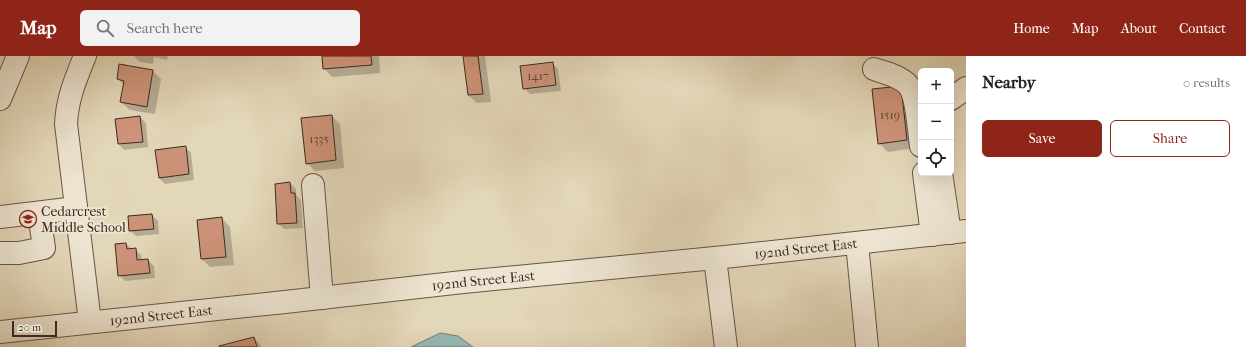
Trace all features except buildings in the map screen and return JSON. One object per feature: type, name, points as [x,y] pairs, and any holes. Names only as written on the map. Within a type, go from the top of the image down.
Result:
[{"type":"street","points":[[0,99],[18,56]]},
{"type":"street","points":[[85,56],[74,82],[67,110],[66,124],[90,322]]},
{"type":"street","points":[[874,69],[896,77],[908,85],[914,94],[920,140]]},
{"type":"street","points":[[954,97],[966,88]]},
{"type":"street","points":[[925,176],[949,233]]},
{"type":"street","points":[[942,176],[949,233]]},
{"type":"street","points":[[313,185],[322,298]]},
{"type":"street","points":[[0,216],[76,208]]},
{"type":"street","points":[[0,254],[19,253],[44,248],[39,213]]},
{"type":"street","name":"192nd Street East","points":[[0,332],[471,281],[715,258],[949,233]]},
{"type":"street","points":[[857,243],[867,347]]},
{"type":"street","points":[[715,258],[726,347]]},
{"type":"water","points":[[440,333],[458,336],[473,347],[411,347]]},
{"type":"place","name":"Cedarcrest Middle School","points":[[28,219]]}]
